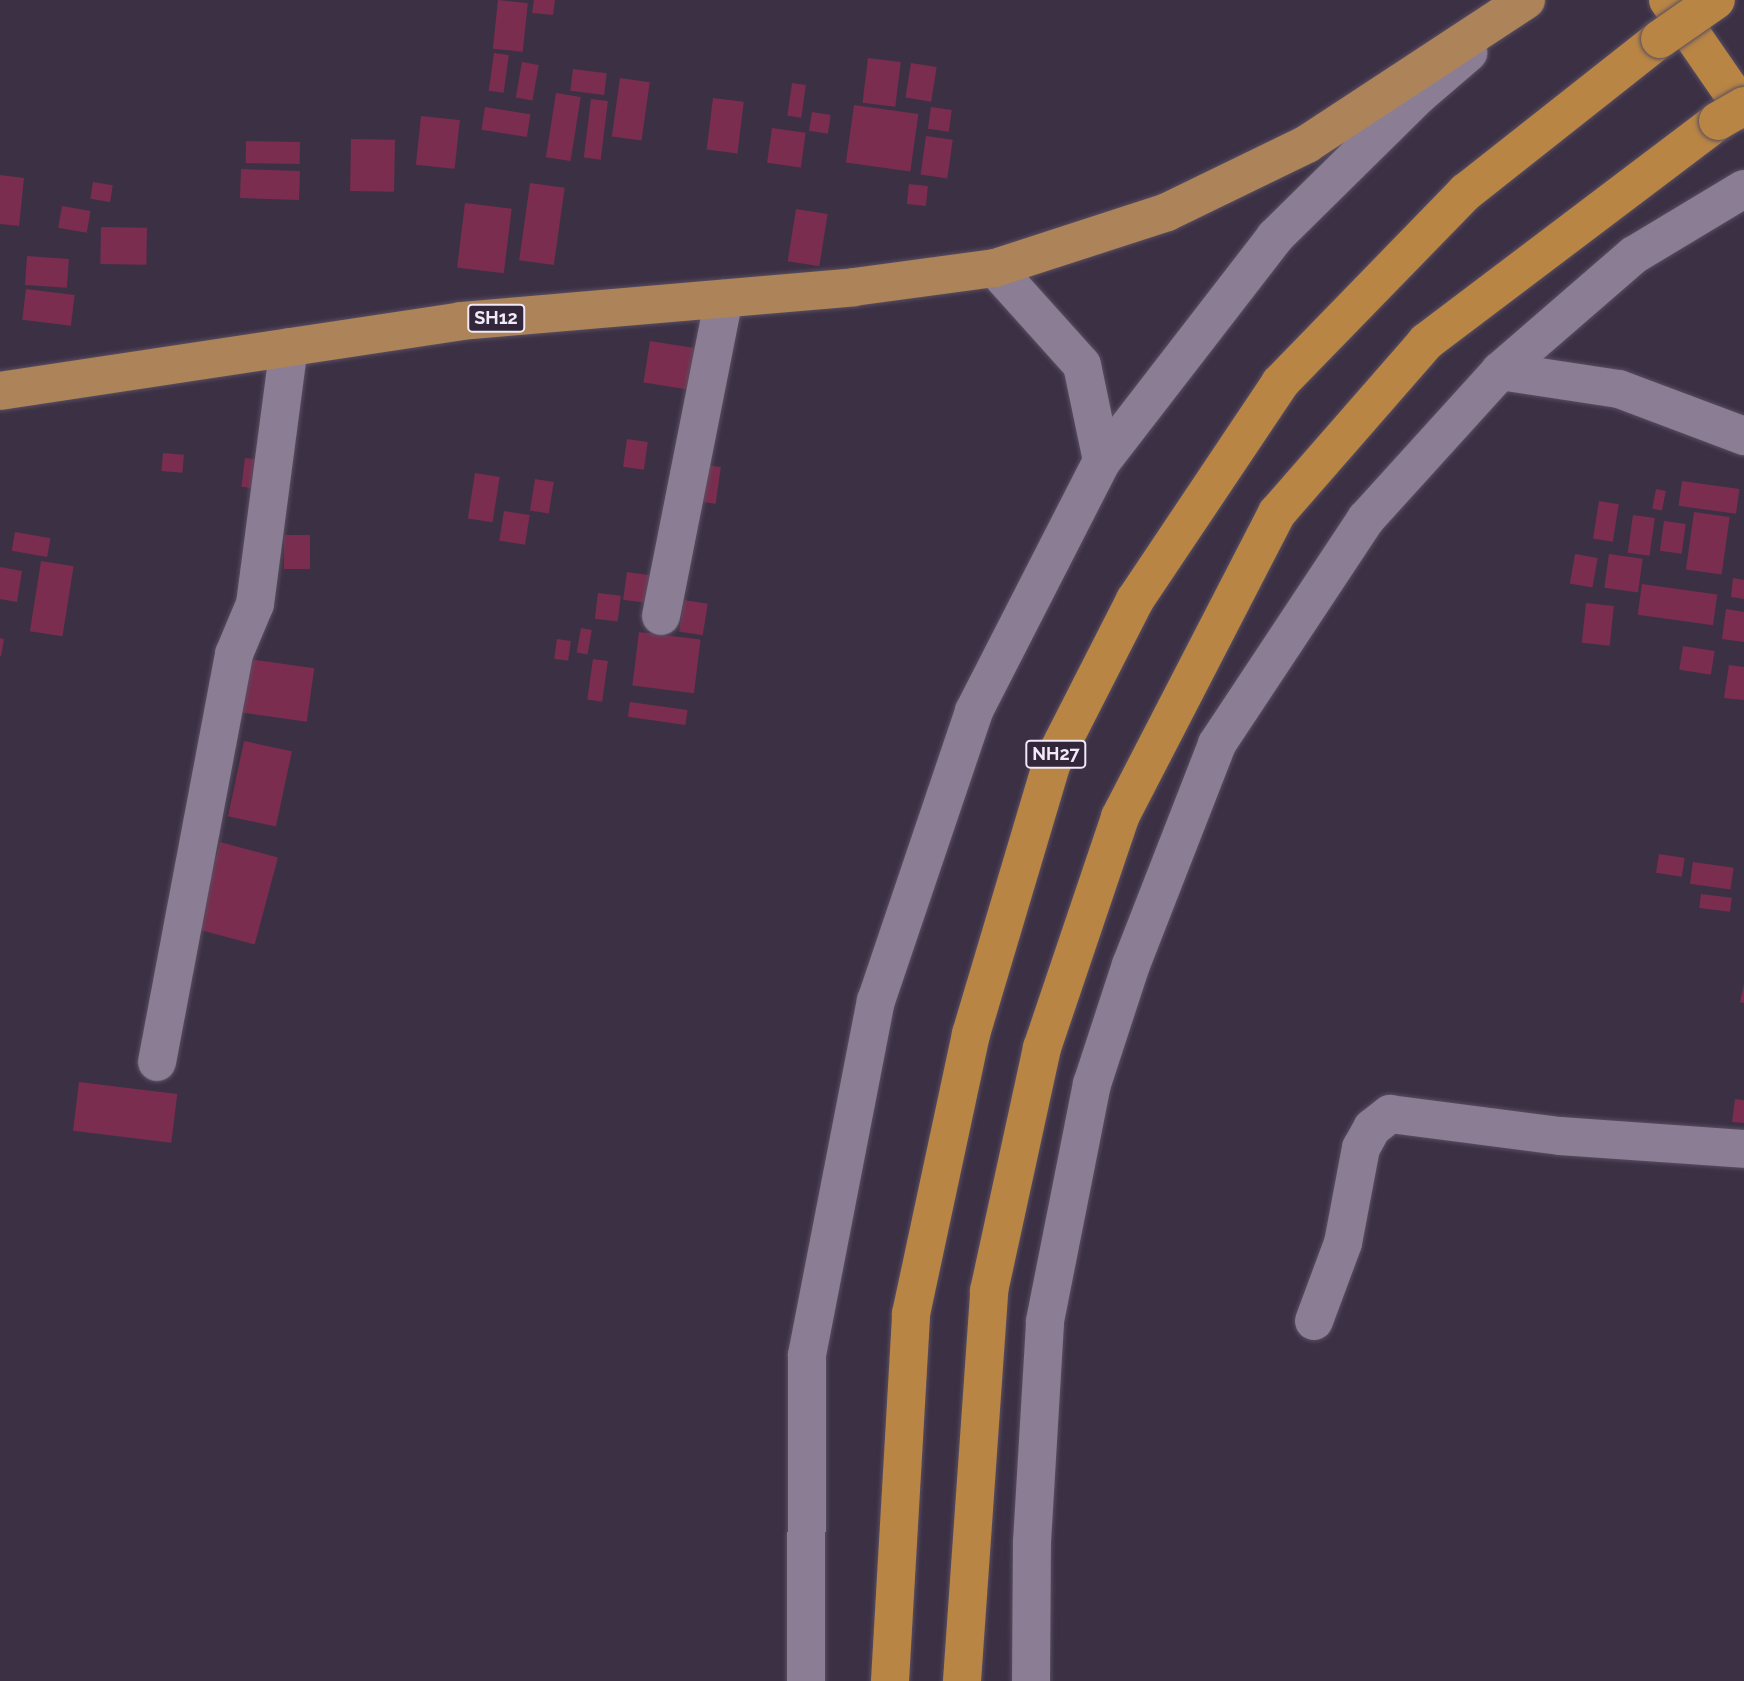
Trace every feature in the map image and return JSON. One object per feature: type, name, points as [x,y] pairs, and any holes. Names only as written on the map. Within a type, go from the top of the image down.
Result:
[{"type":"highway","points":[[962,1681],[989,1291],[1042,1048],[1120,817],[1277,513],[1426,342],[1735,112],[1668,0]]},
{"type":"highway","name":"NH27","points":[[890,1681],[911,1314],[971,1034],[1051,765],[1135,600],[1280,383],[1466,192],[1660,39],[1716,0]]},
{"type":"main road","points":[[995,268],[1167,212],[1307,144],[1526,0]]},
{"type":"main road","name":"SH12","points":[[0,391],[461,321],[724,299],[995,268]]},
{"type":"street","points":[[806,1681],[807,1355],[876,1001],[975,711],[1102,461],[1275,237],[1419,95],[1531,0]]},
{"type":"street","points":[[1031,1681],[1032,1542],[1045,1321],[1091,1084],[1130,965],[1217,744],[1366,519],[1500,371],[1633,255],[1744,189]]},
{"type":"street","points":[[995,268],[1082,365],[1102,461]]},
{"type":"street","points":[[661,616],[724,299]]},
{"type":"street","points":[[157,1062],[234,654],[255,604],[289,347]]},
{"type":"street","points":[[1500,371],[1619,389],[1744,436]]},
{"type":"street","points":[[1314,1321],[1343,1243],[1362,1147],[1372,1128],[1390,1114],[1560,1136],[1744,1149]]},
{"type":"building","points":[[498,0],[528,3],[523,52],[493,49]]},
{"type":"building","points":[[534,0],[555,0],[553,15],[532,13]]},
{"type":"building","points":[[494,53],[509,55],[504,93],[489,91]]},
{"type":"building","points":[[868,58],[901,62],[895,107],[863,103]]},
{"type":"building","points":[[522,62],[539,65],[532,100],[516,97]]},
{"type":"building","points":[[911,63],[937,67],[931,102],[906,98]]},
{"type":"building","points":[[573,69],[607,73],[604,95],[570,91]]},
{"type":"building","points":[[620,78],[650,82],[641,141],[612,136]]},
{"type":"building","points":[[792,83],[806,85],[801,118],[787,116]]},
{"type":"building","points":[[556,93],[581,97],[571,161],[546,157]]},
{"type":"building","points":[[713,98],[744,102],[737,153],[707,150]]},
{"type":"building","points":[[591,99],[608,101],[601,160],[584,158]]},
{"type":"building","points":[[854,105],[918,114],[910,171],[846,162]]},
{"type":"building","points":[[485,107],[530,114],[527,137],[481,130]]},
{"type":"building","points":[[931,107],[952,110],[949,132],[928,129]]},
{"type":"building","points":[[812,112],[831,115],[828,134],[809,131]]},
{"type":"building","points":[[421,116],[460,120],[455,169],[416,165]]},
{"type":"building","points":[[772,128],[806,133],[801,167],[767,163]]},
{"type":"building","points":[[926,136],[953,140],[947,178],[921,175]]},
{"type":"building","points":[[351,139],[395,140],[394,192],[350,191]]},
{"type":"building","points":[[246,141],[300,142],[300,164],[246,163]]},
{"type":"building","points":[[241,169],[300,171],[299,200],[240,198]]},
{"type":"building","points":[[0,175],[24,178],[19,226],[0,224]]},
{"type":"building","points":[[93,182],[113,185],[110,202],[90,199]]},
{"type":"building","points":[[530,183],[565,188],[554,265],[519,260]]},
{"type":"building","points":[[909,184],[928,186],[926,206],[907,204]]},
{"type":"building","points":[[465,203],[512,209],[504,273],[457,268]]},
{"type":"building","points":[[62,206],[91,211],[87,233],[58,228]]},
{"type":"building","points":[[796,209],[828,214],[819,266],[788,261]]},
{"type":"building","points":[[101,227],[147,228],[146,265],[100,264]]},
{"type":"building","points":[[27,256],[69,259],[67,288],[25,285]]},
{"type":"building","points":[[26,289],[75,295],[71,326],[22,320]]},
{"type":"building","points":[[650,341],[696,348],[690,390],[643,382]]},
{"type":"building","points":[[627,439],[648,442],[644,470],[623,467]]},
{"type":"building","points":[[163,453],[184,455],[182,473],[161,471]]},
{"type":"building","points":[[245,458],[269,461],[265,490],[241,487]]},
{"type":"building","points":[[699,464],[721,467],[716,504],[694,501]]},
{"type":"building","points":[[475,473],[500,477],[492,522],[468,518]]},
{"type":"building","points":[[535,479],[554,482],[549,514],[530,511]]},
{"type":"building","points":[[1682,481],[1739,489],[1736,514],[1679,506]]},
{"type":"building","points":[[1656,489],[1666,491],[1662,511],[1652,509]]},
{"type":"building","points":[[1599,501],[1619,504],[1613,542],[1593,539]]},
{"type":"building","points":[[504,511],[530,515],[525,545],[499,541]]},
{"type":"building","points":[[1694,512],[1730,517],[1722,574],[1686,569]]},
{"type":"building","points":[[1633,515],[1655,518],[1649,556],[1628,553]]},
{"type":"building","points":[[1664,521],[1686,524],[1682,554],[1660,551]]},
{"type":"building","points":[[15,532],[50,538],[47,557],[12,551]]},
{"type":"building","points":[[284,535],[310,535],[310,569],[284,569]]},
{"type":"building","points":[[1575,554],[1598,558],[1592,588],[1570,584]]},
{"type":"building","points":[[1609,554],[1643,559],[1638,592],[1604,588]]},
{"type":"building","points":[[41,561],[74,566],[62,636],[30,631]]},
{"type":"building","points":[[0,567],[22,571],[17,602],[0,599]]},
{"type":"building","points":[[627,572],[656,576],[652,604],[623,600]]},
{"type":"building","points":[[1733,578],[1744,580],[1744,599],[1731,597]]},
{"type":"building","points":[[1642,584],[1717,595],[1713,625],[1638,615]]},
{"type":"building","points":[[598,593],[621,596],[618,622],[595,619]]},
{"type":"building","points":[[684,600],[708,604],[703,635],[679,632]]},
{"type":"building","points":[[1586,603],[1614,606],[1610,646],[1582,643]]},
{"type":"building","points":[[1726,609],[1744,612],[1744,642],[1722,639]]},
{"type":"building","points":[[581,628],[592,630],[587,655],[577,653]]},
{"type":"building","points":[[639,632],[701,640],[694,693],[632,686]]},
{"type":"building","points":[[0,638],[4,639],[1,656],[0,656]]},
{"type":"building","points":[[557,639],[571,641],[568,661],[554,659]]},
{"type":"building","points":[[1683,646],[1715,651],[1711,675],[1679,670]]},
{"type":"building","points":[[242,658],[314,668],[307,722],[234,711]]},
{"type":"building","points":[[593,659],[608,661],[602,702],[587,700]]},
{"type":"building","points":[[1729,665],[1744,667],[1744,700],[1724,698]]},
{"type":"building","points":[[630,702],[687,710],[685,725],[628,717]]},
{"type":"building","points":[[244,741],[292,751],[276,827],[228,816]]},
{"type":"building","points":[[220,842],[278,858],[255,944],[197,929]]},
{"type":"building","points":[[1659,854],[1685,858],[1682,877],[1656,873]]},
{"type":"building","points":[[1693,862],[1734,868],[1731,889],[1690,884]]},
{"type":"building","points":[[1701,894],[1732,898],[1730,912],[1699,908]]},
{"type":"building","points":[[1744,984],[1744,1003],[1740,1002]]},
{"type":"building","points":[[79,1082],[177,1094],[171,1143],[73,1131]]},
{"type":"building","points":[[1735,1099],[1744,1100],[1744,1123],[1732,1122]]}]
